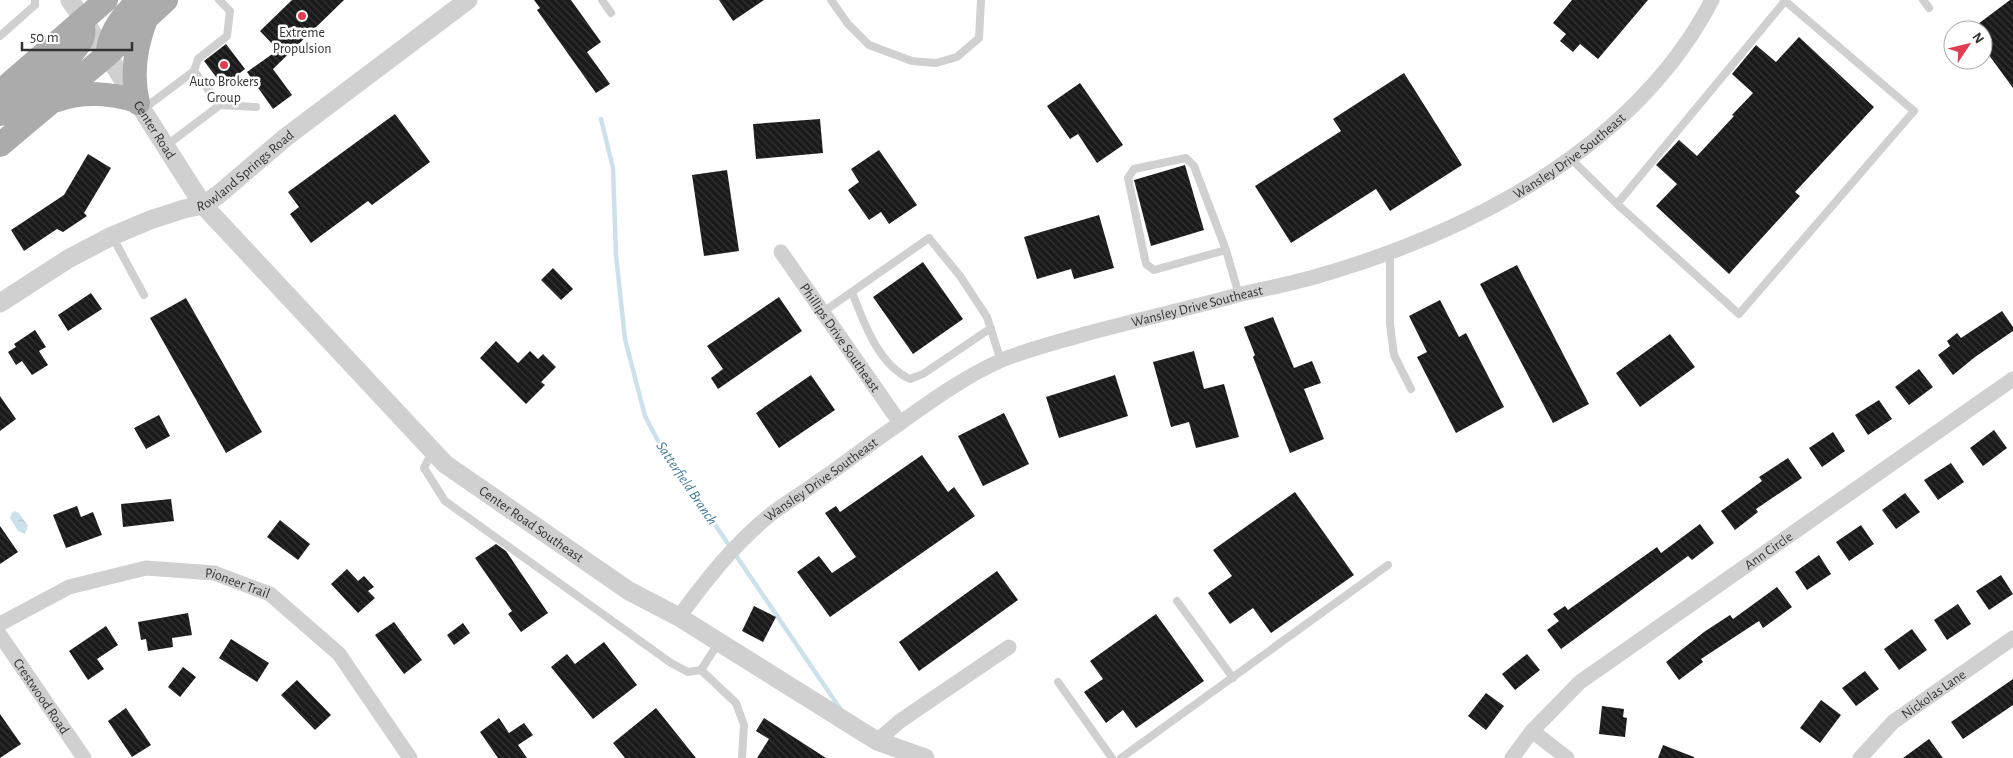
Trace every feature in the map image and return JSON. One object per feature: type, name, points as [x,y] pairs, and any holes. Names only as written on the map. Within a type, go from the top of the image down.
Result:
[{"type":"main road","points":[[0,92],[106,0]]},
{"type":"main road","points":[[0,145],[107,55],[109,42],[114,30],[128,10],[143,9],[166,0]]},
{"type":"main road","points":[[52,101],[76,95],[98,93],[139,105],[134,79],[134,66],[140,38],[143,9]]},
{"type":"main road","points":[[0,114],[42,80],[76,48],[83,36],[84,20]]},
{"type":"street","name":"Center Road","points":[[70,0],[203,205]]},
{"type":"street","name":"Rowland Springs Road","points":[[0,303],[68,259],[112,236],[150,220],[203,205],[218,195],[286,137],[468,0]]},
{"type":"street","name":"Wansley Drive Southeast","points":[[679,617],[738,545],[770,515],[946,391],[1001,361],[1048,345],[1132,321],[1319,276],[1390,253],[1475,215],[1516,193],[1570,158],[1608,128],[1662,75],[1686,44],[1712,0]]},
{"type":"street","name":"Center Road Southeast","points":[[203,205],[445,464],[629,591],[679,617],[877,741],[925,758]]},
{"type":"street","name":"Phillips Drive Southeast","points":[[781,252],[900,423]]},
{"type":"street","name":"Ann Circle","points":[[1512,758],[1532,731],[1580,682],[2013,379]]},
{"type":"street","name":"Pioneer Trail","points":[[0,624],[69,587],[146,568],[214,573],[270,594],[339,654],[410,758]]},
{"type":"street","name":"Crestwood Road","points":[[0,635],[84,758]]},
{"type":"street","name":"Nickolas Lane","points":[[1860,758],[1893,722],[2013,638]]},
{"type":"street","points":[[877,741],[900,722],[1009,647]]},
{"type":"street","points":[[1532,731],[1567,758]]},
{"type":"lane","points":[[0,36],[35,5],[35,0]]},
{"type":"lane","points":[[139,105],[194,71],[198,59],[227,36],[230,12],[219,0]]},
{"type":"lane","points":[[602,0],[611,13]]},
{"type":"lane","points":[[831,0],[848,24],[869,45],[912,61],[936,63],[957,57],[979,38],[981,0]]},
{"type":"lane","points":[[1570,158],[1616,204],[1739,314],[1914,111],[1784,0],[1616,204]]},
{"type":"lane","points":[[1923,0],[1929,8]]},
{"type":"lane","points":[[194,71],[220,105]]},
{"type":"lane","points":[[165,147],[220,105],[256,107]]},
{"type":"lane","points":[[1226,250],[1154,270],[1146,264],[1128,178],[1134,170],[1186,158],[1194,166],[1226,250],[1239,295]]},
{"type":"lane","points":[[112,236],[144,295]]},
{"type":"lane","points":[[823,312],[929,238],[960,276],[988,317],[1001,361]]},
{"type":"lane","points":[[1390,253],[1390,324],[1394,355],[1411,389]]},
{"type":"lane","points":[[852,292],[870,337],[899,374],[910,379],[923,374],[991,328]]},
{"type":"lane","points":[[433,451],[424,468],[445,501],[671,664],[688,672],[701,670],[719,642]]},
{"type":"lane","points":[[1121,758],[1388,565]]},
{"type":"lane","points":[[1178,601],[1233,678]]},
{"type":"lane","points":[[701,670],[736,703],[744,725],[742,758]]},
{"type":"lane","points":[[1058,682],[1112,758]]},
{"type":"water","points":[[15,511],[19,513],[28,526],[25,534],[18,531],[10,518]]},
{"type":"building","name":"Extreme Propulsion","points":[[292,0],[344,0],[273,69],[292,95],[273,109],[247,72],[278,50],[260,31]]},
{"type":"building","points":[[534,0],[571,0],[601,42],[587,52],[610,84],[596,93],[537,10],[540,8]]},
{"type":"building","points":[[719,0],[764,0],[733,21]]},
{"type":"building","points":[[1572,0],[1648,0],[1598,59],[1580,44],[1573,52],[1560,41],[1566,34],[1553,23]]},
{"type":"building","points":[[2010,0],[2013,0],[2013,88],[1993,61],[1993,20],[1983,20]]},
{"type":"building","points":[[1799,37],[1874,107],[1795,192],[1800,196],[1729,274],[1656,206],[1677,184],[1656,165],[1679,140],[1697,156],[1734,116],[1732,115],[1753,93],[1732,74],[1756,45],[1776,62]]},
{"type":"building","name":"Auto Brokers Group","points":[[226,44],[245,69],[223,86],[204,61]]},
{"type":"building","points":[[1404,73],[1462,165],[1390,211],[1376,189],[1291,243],[1255,186],[1341,131],[1333,119]]},
{"type":"building","points":[[1080,83],[1123,145],[1097,163],[1078,134],[1070,139],[1047,106]]},
{"type":"building","points":[[395,114],[430,162],[372,205],[368,201],[311,243],[290,214],[299,207],[288,192]]},
{"type":"building","points":[[820,119],[823,153],[756,159],[753,124]]},
{"type":"building","points":[[879,150],[917,205],[889,224],[881,212],[869,220],[848,190],[859,182],[851,169]]},
{"type":"building","points":[[88,154],[111,168],[84,213],[87,216],[63,232],[57,229],[24,251],[11,230],[64,195]]},
{"type":"building","points":[[1185,165],[1204,230],[1151,246],[1134,180]]},
{"type":"building","points":[[727,170],[739,251],[704,256],[692,175]]},
{"type":"building","points":[[1099,215],[1114,268],[1074,279],[1071,269],[1037,279],[1024,237]]},
{"type":"building","points":[[923,262],[963,319],[913,354],[873,297]]},
{"type":"building","points":[[1517,265],[1589,404],[1553,423],[1480,284]]},
{"type":"building","points":[[553,268],[573,289],[561,300],[541,280]]},
{"type":"building","points":[[91,293],[102,309],[68,331],[58,315]]},
{"type":"building","points":[[779,297],[802,331],[718,389],[711,378],[723,369],[707,346]]},
{"type":"building","points":[[186,298],[262,432],[226,453],[150,318]]},
{"type":"building","points":[[1440,300],[1459,337],[1466,333],[1504,407],[1456,433],[1417,357],[1427,352],[1409,316]]},
{"type":"building","points":[[2002,311],[2013,327],[2013,331],[1975,357],[1953,375],[1938,355],[1950,346],[1947,341],[1957,333],[1961,338]]},
{"type":"building","points":[[1273,317],[1294,368],[1312,361],[1321,383],[1304,389],[1324,439],[1290,453],[1253,357],[1255,355],[1244,327]]},
{"type":"building","points":[[35,330],[46,347],[39,351],[48,365],[32,375],[22,361],[16,365],[8,352],[16,347],[14,344]]},
{"type":"building","points":[[1670,334],[1695,367],[1640,407],[1616,373]]},
{"type":"building","points":[[496,341],[518,363],[530,351],[538,359],[543,354],[556,367],[541,382],[545,385],[526,404],[480,358]]},
{"type":"building","points":[[1194,351],[1204,389],[1224,384],[1239,437],[1196,448],[1189,422],[1171,427],[1153,362]]},
{"type":"building","points":[[1919,369],[1933,387],[1909,405],[1895,387]]},
{"type":"building","points":[[811,375],[835,410],[779,448],[756,413]]},
{"type":"building","points":[[1115,375],[1128,416],[1059,438],[1046,397]]},
{"type":"building","points":[[0,396],[16,419],[0,431]]},
{"type":"building","points":[[1879,400],[1892,419],[1868,435],[1855,415]]},
{"type":"building","points":[[1004,413],[1029,464],[983,486],[958,436]]},
{"type":"building","points":[[159,415],[170,436],[146,449],[134,428]]},
{"type":"building","points":[[1994,430],[2007,448],[1983,466],[1970,448]]},
{"type":"building","points":[[1833,432],[1845,451],[1822,467],[1809,448]]},
{"type":"building","points":[[922,455],[948,492],[954,487],[975,516],[830,617],[797,572],[819,556],[832,573],[856,557],[825,513],[836,506],[840,512]]},
{"type":"building","points":[[1788,458],[1802,478],[1756,509],[1758,512],[1735,530],[1721,511],[1762,481],[1759,477]]},
{"type":"building","points":[[1951,463],[1964,482],[1938,500],[1924,480]]},
{"type":"building","points":[[1295,492],[1354,575],[1271,633],[1253,608],[1230,624],[1208,593],[1232,576],[1213,550]]},
{"type":"building","points":[[1905,493],[1920,512],[1896,529],[1882,510]]},
{"type":"building","points":[[171,499],[174,521],[123,527],[121,504]]},
{"type":"building","points":[[77,506],[81,517],[93,512],[102,535],[66,548],[53,515]]},
{"type":"building","points":[[280,520],[310,544],[298,560],[267,537]]},
{"type":"building","points":[[1700,524],[1714,543],[1692,560],[1688,556],[1561,649],[1547,630],[1559,621],[1553,614],[1565,606],[1568,610],[1657,547],[1661,553]]},
{"type":"building","points":[[1861,525],[1874,544],[1849,561],[1836,542]]},
{"type":"building","points":[[0,526],[18,552],[0,564]]},
{"type":"building","points":[[496,544],[506,551],[548,613],[521,632],[508,614],[512,611],[475,558]]},
{"type":"building","points":[[1819,555],[1831,574],[1807,590],[1795,572]]},
{"type":"building","points":[[347,569],[358,581],[364,576],[374,587],[368,591],[375,598],[358,613],[331,584]]},
{"type":"building","points":[[997,571],[1018,600],[919,671],[899,642]]},
{"type":"building","points":[[2001,575],[2013,594],[1989,610],[1976,591]]},
{"type":"building","points":[[1777,587],[1792,607],[1763,628],[1759,621],[1701,659],[1703,662],[1679,680],[1666,662],[1704,632],[1730,615],[1733,619]]},
{"type":"building","points":[[1958,604],[1971,624],[1947,640],[1934,620]]},
{"type":"building","points":[[754,606],[776,617],[763,642],[742,631]]},
{"type":"building","points":[[188,613],[192,635],[172,638],[173,647],[148,651],[146,639],[141,640],[138,622]]},
{"type":"building","points":[[1156,614],[1204,681],[1136,728],[1123,710],[1106,723],[1084,692],[1103,679],[1090,661]]},
{"type":"building","points":[[394,622],[422,660],[404,674],[375,635]]},
{"type":"building","points":[[463,623],[470,633],[454,645],[447,635]]},
{"type":"building","points":[[106,626],[118,645],[97,659],[104,669],[88,680],[69,651]]},
{"type":"building","points":[[1912,629],[1927,650],[1899,670],[1884,649]]},
{"type":"building","points":[[231,639],[269,663],[257,682],[219,658]]},
{"type":"building","points":[[604,642],[637,685],[593,719],[551,667],[567,654],[575,664]]},
{"type":"building","points":[[1527,654],[1540,670],[1515,690],[1502,674]]},
{"type":"building","points":[[183,667],[196,677],[180,697],[168,687]]},
{"type":"building","points":[[1865,671],[1879,689],[1856,706],[1842,688]]},
{"type":"building","points":[[2013,679],[2013,705],[1963,739],[1951,722]]},
{"type":"building","points":[[297,680],[331,715],[315,730],[281,695]]},
{"type":"building","points":[[1486,693],[1504,706],[1486,730],[1468,716]]},
{"type":"building","points":[[1821,700],[1841,715],[1820,743],[1800,728]]},
{"type":"building","points":[[1602,706],[1624,709],[1623,717],[1627,718],[1625,737],[1599,734]]},
{"type":"building","points":[[126,708],[151,745],[132,757],[108,721]]},
{"type":"building","points":[[656,708],[696,758],[625,758],[613,743]]},
{"type":"building","points":[[0,714],[21,744],[0,758]]},
{"type":"building","points":[[499,718],[509,733],[524,723],[533,735],[518,745],[527,758],[498,758],[480,732]]},
{"type":"building","points":[[764,718],[826,758],[757,758],[769,739],[756,731]]},
{"type":"building","points":[[1929,739],[1943,758],[1903,758]]},
{"type":"building","points":[[1663,745],[1694,757],[1694,758],[1658,758]]},
{"type":"waterway","name":"Satterfield Branch","points":[[601,119],[613,168],[616,255],[625,339],[645,416],[668,460],[716,526],[841,710]]},
{"type":"place","name":"Extreme Propulsion","points":[[302,16]]},
{"type":"place","name":"Auto Brokers Group","points":[[224,65]]}]
